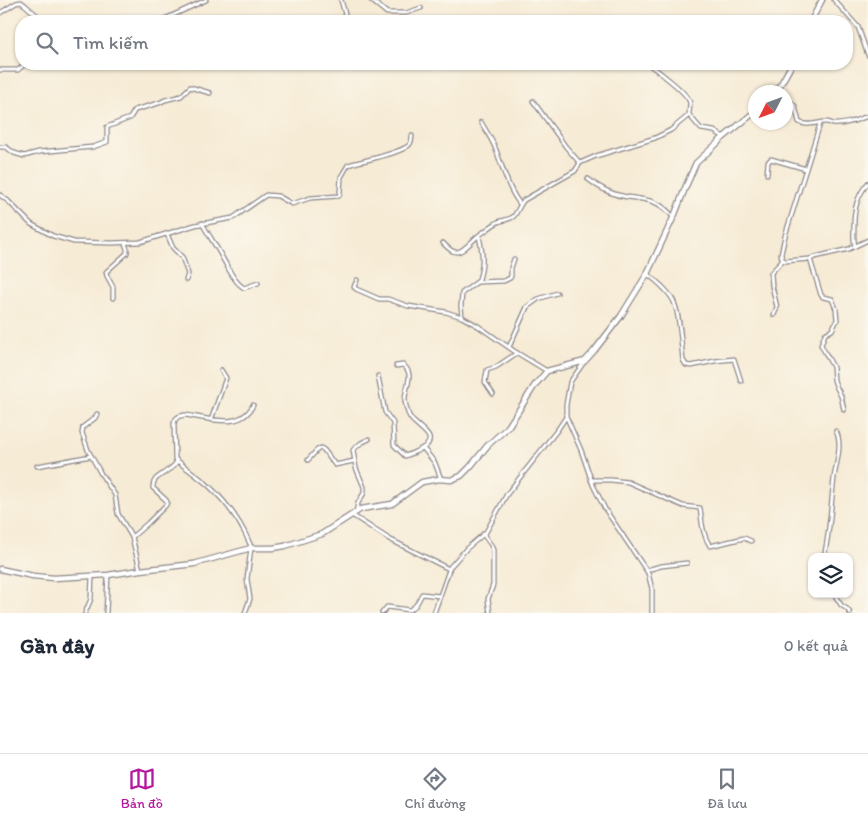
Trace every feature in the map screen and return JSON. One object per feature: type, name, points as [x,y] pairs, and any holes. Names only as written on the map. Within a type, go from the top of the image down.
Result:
[{"type":"street","points":[[174,15],[206,0]]},
{"type":"street","points":[[341,0],[345,15]]},
{"type":"street","points":[[371,0],[387,13],[406,13],[421,8]]},
{"type":"street","points":[[814,15],[822,0]]},
{"type":"street","points":[[834,0],[847,15]]},
{"type":"street","points":[[0,13],[21,2],[37,15]]},
{"type":"street","points":[[853,21],[858,27],[868,55]]},
{"type":"street","points":[[0,70],[15,70]]},
{"type":"street","points":[[656,70],[674,84],[688,99],[690,104],[689,116],[701,130],[714,131],[724,137]]},
{"type":"street","points":[[781,85],[789,70]]},
{"type":"street","points":[[0,147],[6,147],[14,153],[24,156],[40,152],[93,147],[107,142],[107,126],[130,118],[136,110],[181,96],[190,87],[210,93]]},
{"type":"street","points":[[533,102],[580,163]]},
{"type":"street","points":[[793,104],[800,123],[805,124],[852,122],[868,116]]},
{"type":"street","points":[[443,243],[451,251],[461,251],[500,221],[511,218],[524,200],[573,173],[580,163],[596,156],[655,138],[671,130],[689,116]]},
{"type":"street","points":[[652,613],[652,589],[647,570],[610,517],[591,480],[581,450],[566,416],[570,382],[621,316],[647,274],[674,218],[696,163],[748,117]]},
{"type":"street","points":[[481,122],[496,148],[510,185],[520,204]]},
{"type":"street","points":[[783,260],[781,254],[785,236],[820,124]]},
{"type":"street","points":[[0,195],[31,224],[53,236],[74,242],[140,242],[202,223],[233,218],[266,195],[278,196],[292,204],[310,198],[339,196],[341,177],[348,165],[405,148],[410,144],[412,136]]},
{"type":"street","points":[[766,174],[768,162],[771,159],[806,169]]},
{"type":"street","points":[[588,178],[603,189],[659,204],[674,218]]},
{"type":"street","points":[[855,246],[855,209],[859,197],[868,183]]},
{"type":"street","points":[[202,223],[229,271],[241,286],[244,288],[258,283]]},
{"type":"street","points":[[166,234],[173,248],[182,257],[188,274],[186,280]]},
{"type":"street","points":[[478,282],[483,262],[479,236]]},
{"type":"street","points":[[774,314],[777,307],[772,286],[772,273],[783,260],[810,259],[850,249],[868,240]]},
{"type":"street","points":[[113,298],[113,287],[106,272],[127,253],[128,249],[125,243]]},
{"type":"street","points":[[810,259],[821,295],[832,298],[836,309],[838,320],[832,330],[825,334],[820,345],[833,367],[834,380],[841,396],[844,410]]},
{"type":"street","points":[[462,317],[462,294],[478,282],[497,282],[510,278],[514,260]]},
{"type":"street","points":[[647,274],[656,281],[673,301],[683,360],[686,365],[691,366],[734,359],[741,381]]},
{"type":"street","points":[[357,280],[354,286],[356,289],[378,299],[388,299],[408,306],[462,317],[546,371]]},
{"type":"street","points":[[509,347],[527,307],[538,299],[557,293]]},
{"type":"street","points":[[493,394],[485,382],[487,370],[496,367],[517,353]]},
{"type":"street","points":[[0,569],[54,578],[92,576],[108,578],[140,570],[194,564],[251,548],[285,546],[320,535],[361,509],[392,504],[426,481],[452,480],[465,473],[488,445],[508,427],[546,371],[585,361]]},
{"type":"street","points":[[378,376],[385,412],[393,423],[394,445],[405,456],[428,446],[429,436],[410,418],[406,404],[409,382],[408,370],[403,365],[396,366]]},
{"type":"street","points":[[211,420],[226,378],[221,370]]},
{"type":"street","points":[[245,613],[250,599],[247,579],[251,548],[248,538],[234,515],[209,486],[177,461],[175,457],[174,424],[179,416],[186,415],[229,421],[243,418],[254,406]]},
{"type":"street","points":[[97,414],[95,418],[85,424],[82,430],[83,436],[91,456],[115,495],[118,514],[132,537],[140,570]]},
{"type":"street","points":[[434,613],[449,569],[454,561],[483,534],[507,494],[566,416]]},
{"type":"street","points":[[825,553],[828,542],[839,443],[836,431]]},
{"type":"street","points":[[354,513],[365,490],[356,468],[353,450],[369,439]]},
{"type":"street","points":[[308,460],[321,448],[335,465],[354,461]]},
{"type":"street","points":[[423,448],[435,463],[441,479]]},
{"type":"street","points":[[37,466],[91,456]]},
{"type":"street","points":[[132,537],[166,505],[166,500],[153,488],[153,484],[156,479],[168,471],[177,461]]},
{"type":"street","points":[[591,480],[628,482],[683,506],[700,508],[702,526],[710,546],[744,538],[751,541]]},
{"type":"street","points":[[354,513],[389,539],[449,569]]},
{"type":"street","points":[[483,534],[493,550],[493,584],[488,599],[490,613]]},
{"type":"street","points":[[647,570],[661,566],[687,563]]},
{"type":"street","points":[[85,613],[91,599],[92,576]]},
{"type":"street","points":[[106,613],[108,578]]},
{"type":"street","points":[[382,613],[387,607],[410,610],[416,605],[422,594],[440,596]]},
{"type":"street","points":[[836,598],[840,605],[850,613]]}]
